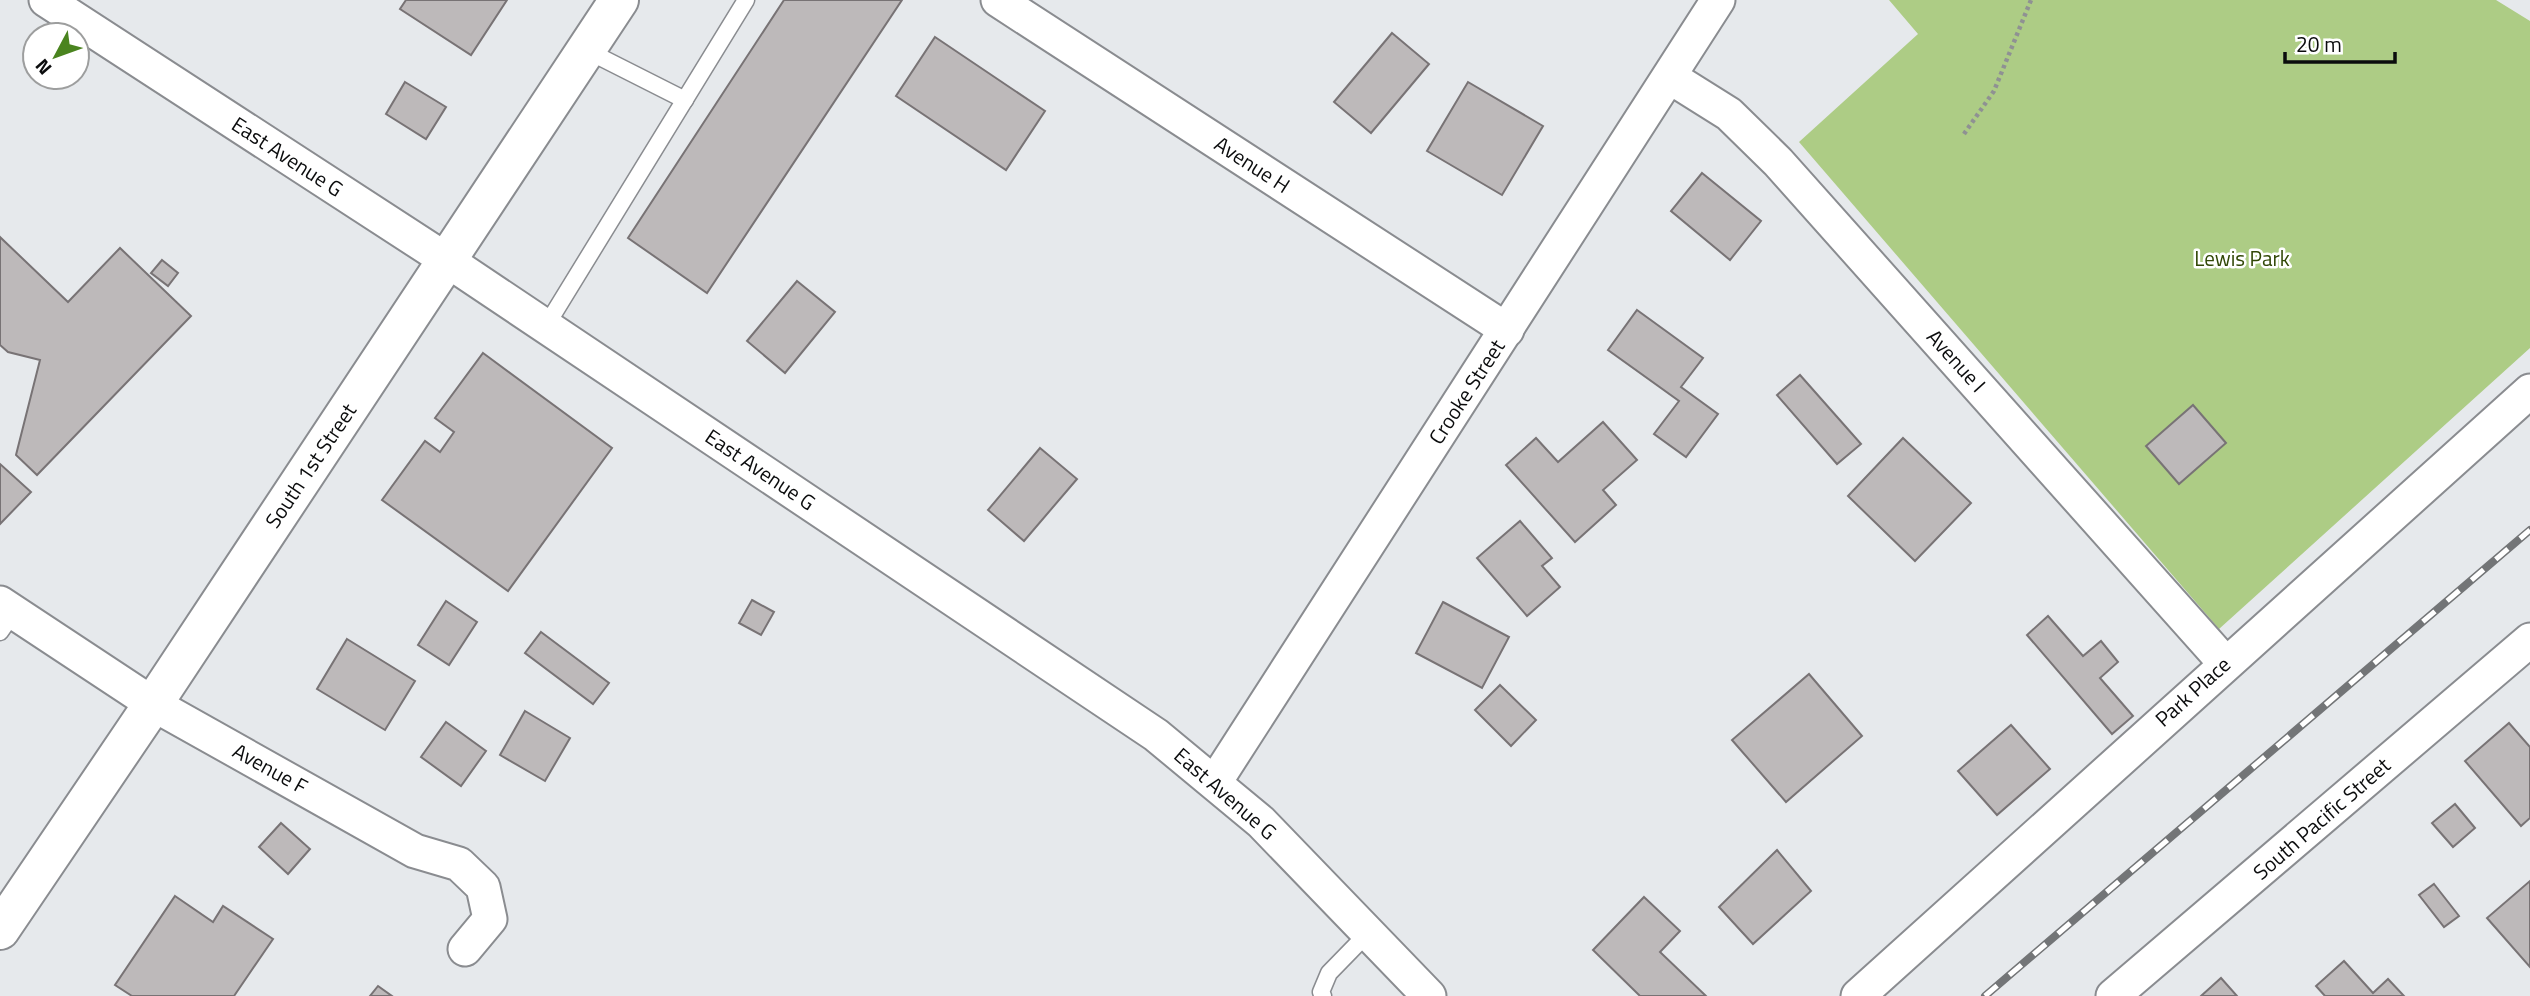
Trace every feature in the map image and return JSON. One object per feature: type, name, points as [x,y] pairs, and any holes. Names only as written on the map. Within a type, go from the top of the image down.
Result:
[{"type":"street","name":"East Avenue G","points":[[46,0],[448,261],[1156,734],[1261,822],[1429,996]]},
{"type":"street","name":"South 1st Street","points":[[0,930],[448,261],[619,0]]},
{"type":"street","name":"Avenue H","points":[[998,0],[1507,330]]},
{"type":"street","name":"Crooke Street","points":[[1215,782],[1718,0]]},
{"type":"street","name":"Avenue I","points":[[1670,77],[1729,114],[1778,162],[2225,663]]},
{"type":"street","name":"Park Place","points":[[1858,996],[2530,391]]},
{"type":"street","name":"Avenue F","points":[[5,616],[153,704],[415,850],[459,864],[483,887],[490,919],[465,949]]},
{"type":"street","name":"South Pacific Street","points":[[2113,996],[2530,640]]},
{"type":"lane","points":[[546,326],[746,0]]},
{"type":"lane","points":[[586,50],[685,100]]},
{"type":"lane","points":[[1323,996],[1321,992],[1329,973],[1368,933]]},
{"type":"path","points":[[1964,134],[1994,91],[2031,0]]},
{"type":"green space","name":"Lewis Park","points":[[1889,0],[2496,0],[2530,21],[2530,348],[2219,629],[1799,142],[1918,34]]},
{"type":"building","points":[[406,0],[507,0],[471,55],[400,9]]},
{"type":"building","points":[[784,0],[902,0],[707,293],[628,238]]},
{"type":"building","points":[[1392,33],[1429,64],[1371,133],[1334,102]]},
{"type":"building","points":[[935,37],[1045,111],[1006,170],[896,96]]},
{"type":"building","points":[[405,82],[446,107],[426,139],[386,114]]},
{"type":"building","points":[[1468,82],[1543,126],[1502,195],[1427,151]]},
{"type":"building","points":[[1702,173],[1761,221],[1730,260],[1671,211]]},
{"type":"building","points":[[0,237],[68,302],[120,248],[191,316],[37,475],[16,455],[40,360],[8,352],[0,345]]},
{"type":"building","points":[[162,260],[178,273],[168,286],[151,273]]},
{"type":"building","points":[[797,281],[835,312],[785,373],[747,341]]},
{"type":"building","points":[[1637,310],[1703,358],[1681,387],[1718,414],[1686,457],[1654,434],[1679,401],[1608,350]]},
{"type":"building","points":[[483,353],[612,448],[508,591],[382,500],[425,441],[440,452],[454,432],[435,418]]},
{"type":"building","points":[[1800,375],[1861,444],[1837,464],[1777,395]]},
{"type":"building","points":[[2193,405],[2226,443],[2179,484],[2146,446]]},
{"type":"building","points":[[1603,422],[1637,460],[1603,490],[1616,505],[1575,542],[1506,465],[1536,438],[1558,462]]},
{"type":"building","points":[[1903,438],[1971,503],[1915,561],[1848,496]]},
{"type":"building","points":[[1040,448],[1077,479],[1024,541],[988,510]]},
{"type":"building","points":[[0,464],[31,492],[0,524]]},
{"type":"building","points":[[1520,521],[1552,558],[1542,566],[1560,587],[1527,616],[1477,558]]},
{"type":"building","points":[[752,600],[774,612],[761,635],[739,623]]},
{"type":"building","points":[[446,601],[477,622],[449,665],[418,645]]},
{"type":"building","points":[[1443,602],[1509,637],[1482,688],[1416,653]]},
{"type":"building","points":[[2048,616],[2083,656],[2101,641],[2118,662],[2100,678],[2133,716],[2112,734],[2027,635]]},
{"type":"building","points":[[541,632],[609,683],[593,704],[525,653]]},
{"type":"building","points":[[347,639],[415,681],[385,730],[317,689]]},
{"type":"building","points":[[1809,674],[1862,736],[1786,802],[1732,740]]},
{"type":"building","points":[[1500,685],[1536,720],[1511,746],[1475,710]]},
{"type":"building","points":[[525,711],[570,738],[545,781],[500,755]]},
{"type":"building","points":[[446,722],[486,751],[461,786],[421,757]]},
{"type":"building","points":[[2509,723],[2530,747],[2530,818],[2521,826],[2465,761]]},
{"type":"building","points":[[2011,725],[2050,769],[1997,815],[1958,771]]},
{"type":"building","points":[[2455,804],[2475,828],[2453,847],[2432,823]]},
{"type":"building","points":[[281,823],[310,849],[288,874],[259,847]]},
{"type":"building","points":[[1777,850],[1811,891],[1753,944],[1719,907]]},
{"type":"building","points":[[2530,881],[2530,967],[2487,918]]},
{"type":"building","points":[[2434,884],[2459,916],[2444,927],[2419,895]]},
{"type":"building","points":[[175,896],[213,922],[223,906],[273,939],[234,996],[132,996],[115,985]]},
{"type":"building","points":[[1644,897],[1680,931],[1660,952],[1706,996],[1640,996],[1593,950]]},
{"type":"building","points":[[2344,961],[2373,993],[2388,979],[2404,996],[2325,996],[2316,986]]},
{"type":"building","points":[[2221,978],[2237,996],[2201,996]]},
{"type":"building","points":[[378,986],[392,996],[370,996]]},
{"type":"railway","points":[[1985,996],[2530,530]]}]
